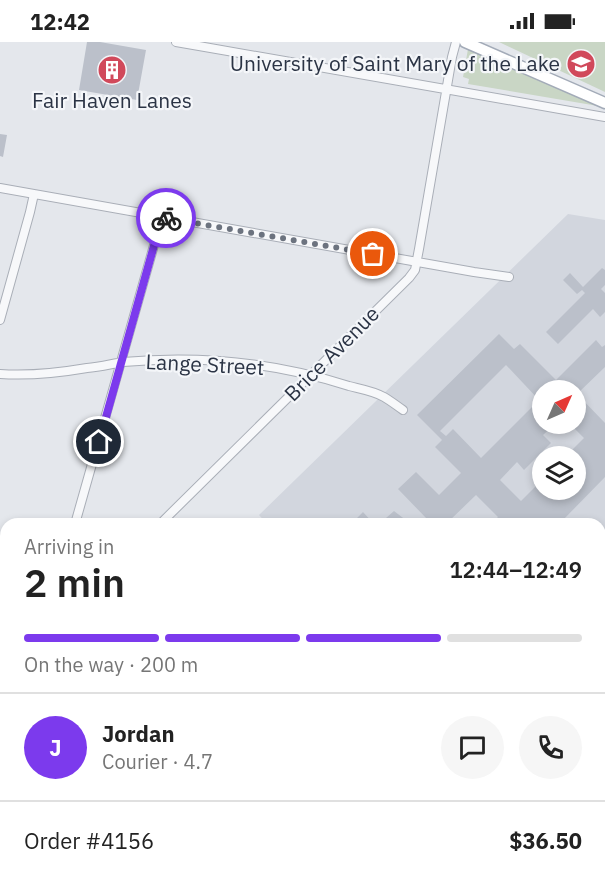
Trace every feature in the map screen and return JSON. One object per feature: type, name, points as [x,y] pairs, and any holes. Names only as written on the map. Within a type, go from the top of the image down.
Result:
[{"type":"main road","points":[[465,42],[605,103]]},
{"type":"street","points":[[176,42],[605,117]]},
{"type":"street","name":"Brice Avenue","points":[[166,518],[415,270],[456,42]]},
{"type":"street","points":[[0,188],[509,277]]},
{"type":"street","points":[[0,320],[34,194]]},
{"type":"street","points":[[77,518],[162,217]]},
{"type":"street","name":"Lange Street","points":[[0,374],[46,373],[152,360],[201,360],[255,365],[311,375],[383,396],[403,410]]},
{"type":"shaded area","points":[[568,214],[605,220],[605,518],[262,518],[259,515]]},
{"type":"green space","name":"University of Saint Mary of the Lake","points":[[499,42],[605,42],[605,92]]},
{"type":"green space","points":[[468,49],[598,106],[468,84],[469,79],[463,77]]},
{"type":"building","name":"Fair Haven Lanes","points":[[87,42],[146,50],[137,100],[79,90]]},
{"type":"building","points":[[0,134],[7,135],[3,157],[0,156]]},
{"type":"building","points":[[602,268],[605,270],[605,285],[601,289],[605,293],[605,312],[600,317],[593,309],[558,344],[546,332],[585,293],[582,290],[577,294],[563,280],[570,273],[583,287]]},
{"type":"building","points":[[499,334],[514,349],[520,344],[556,380],[532,380],[532,393],[506,365],[440,431],[446,436],[453,429],[481,458],[532,407],[532,434],[544,434],[551,443],[548,446],[532,446],[532,462],[524,470],[517,462],[500,480],[521,501],[532,490],[532,500],[583,500],[565,518],[497,518],[476,495],[452,518],[426,518],[398,489],[416,472],[439,495],[461,473],[435,447],[442,440],[417,415]]},
{"type":"building","points":[[596,340],[602,347],[605,345],[605,367],[586,385],[586,380],[556,380]]},
{"type":"building","points":[[586,403],[605,423],[605,477],[586,496],[586,446],[576,446],[584,438],[580,434],[586,434]]},
{"type":"building","points":[[394,511],[403,518],[386,518]]},
{"type":"building","points":[[363,512],[368,518],[357,518]]},
{"type":"way so far","points":[[166,218],[373,254]]},
{"type":"place","name":"University of Saint Mary of the Lake","points":[[581,64]]},
{"type":"place","name":"Fair Haven Lanes","points":[[112,70]]},
{"type":"route","points":[[99,442],[162,217],[166,218]]}]
